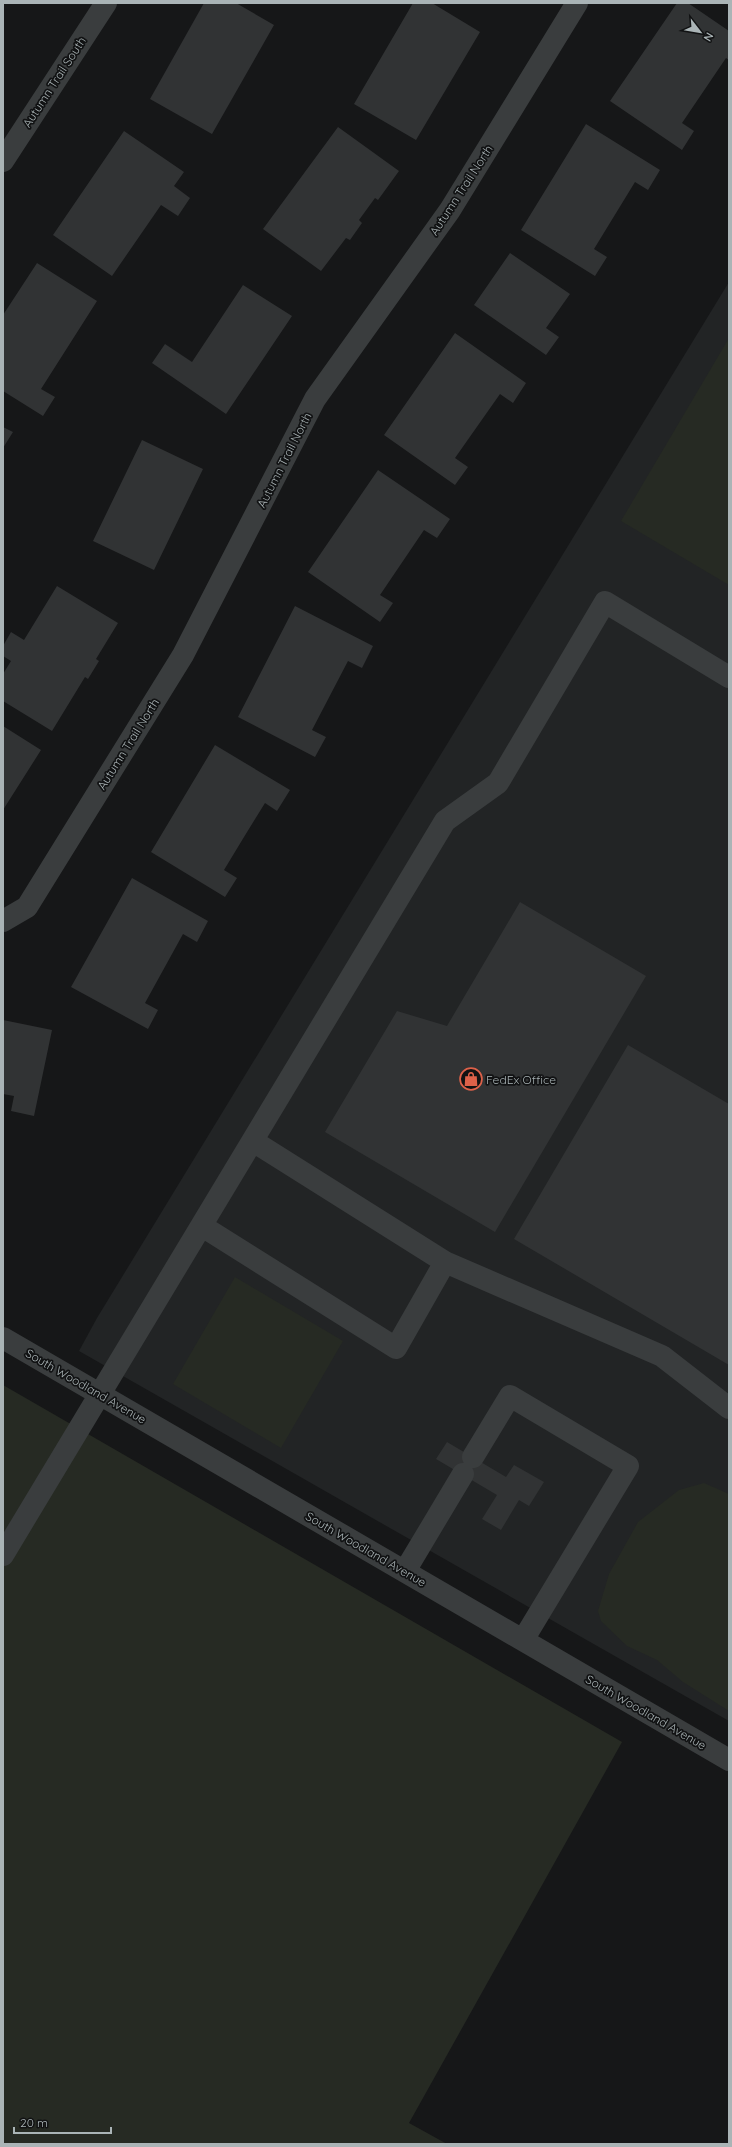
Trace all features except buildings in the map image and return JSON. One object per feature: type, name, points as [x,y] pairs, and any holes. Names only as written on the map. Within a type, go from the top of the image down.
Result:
[{"type":"street","name":"Autumn Trail South","points":[[3,161],[106,3]]},
{"type":"street","name":"Autumn Trail North","points":[[3,921],[27,907],[183,655],[315,399],[450,210],[577,3]]},
{"type":"street","points":[[3,1555],[445,821],[498,783],[605,602],[729,677]]},
{"type":"street","points":[[253,1141],[445,1262],[662,1356],[729,1408]]},
{"type":"street","points":[[202,1226],[396,1348],[445,1262]]},
{"type":"street","name":"South Woodland Avenue","points":[[3,1338],[729,1760]]},
{"type":"street","points":[[405,1572],[510,1396],[628,1466],[523,1640]]},
{"type":"shaded area","points":[[729,282],[729,1721],[79,1351],[97,1318]]},
{"type":"shaded area","points":[[729,338],[729,585],[621,521]]},
{"type":"shaded area","points":[[235,1277],[343,1341],[281,1448],[173,1384]]},
{"type":"shaded area","points":[[3,1385],[622,1742],[409,2123],[447,2144],[3,2144]]},
{"type":"shaded area","points":[[704,1483],[729,1494],[729,1711],[683,1682],[657,1660],[627,1646],[601,1621],[598,1611],[609,1574],[638,1522],[679,1490]]},
{"type":"place","name":"FedEx Office","points":[[471,1079]]}]
